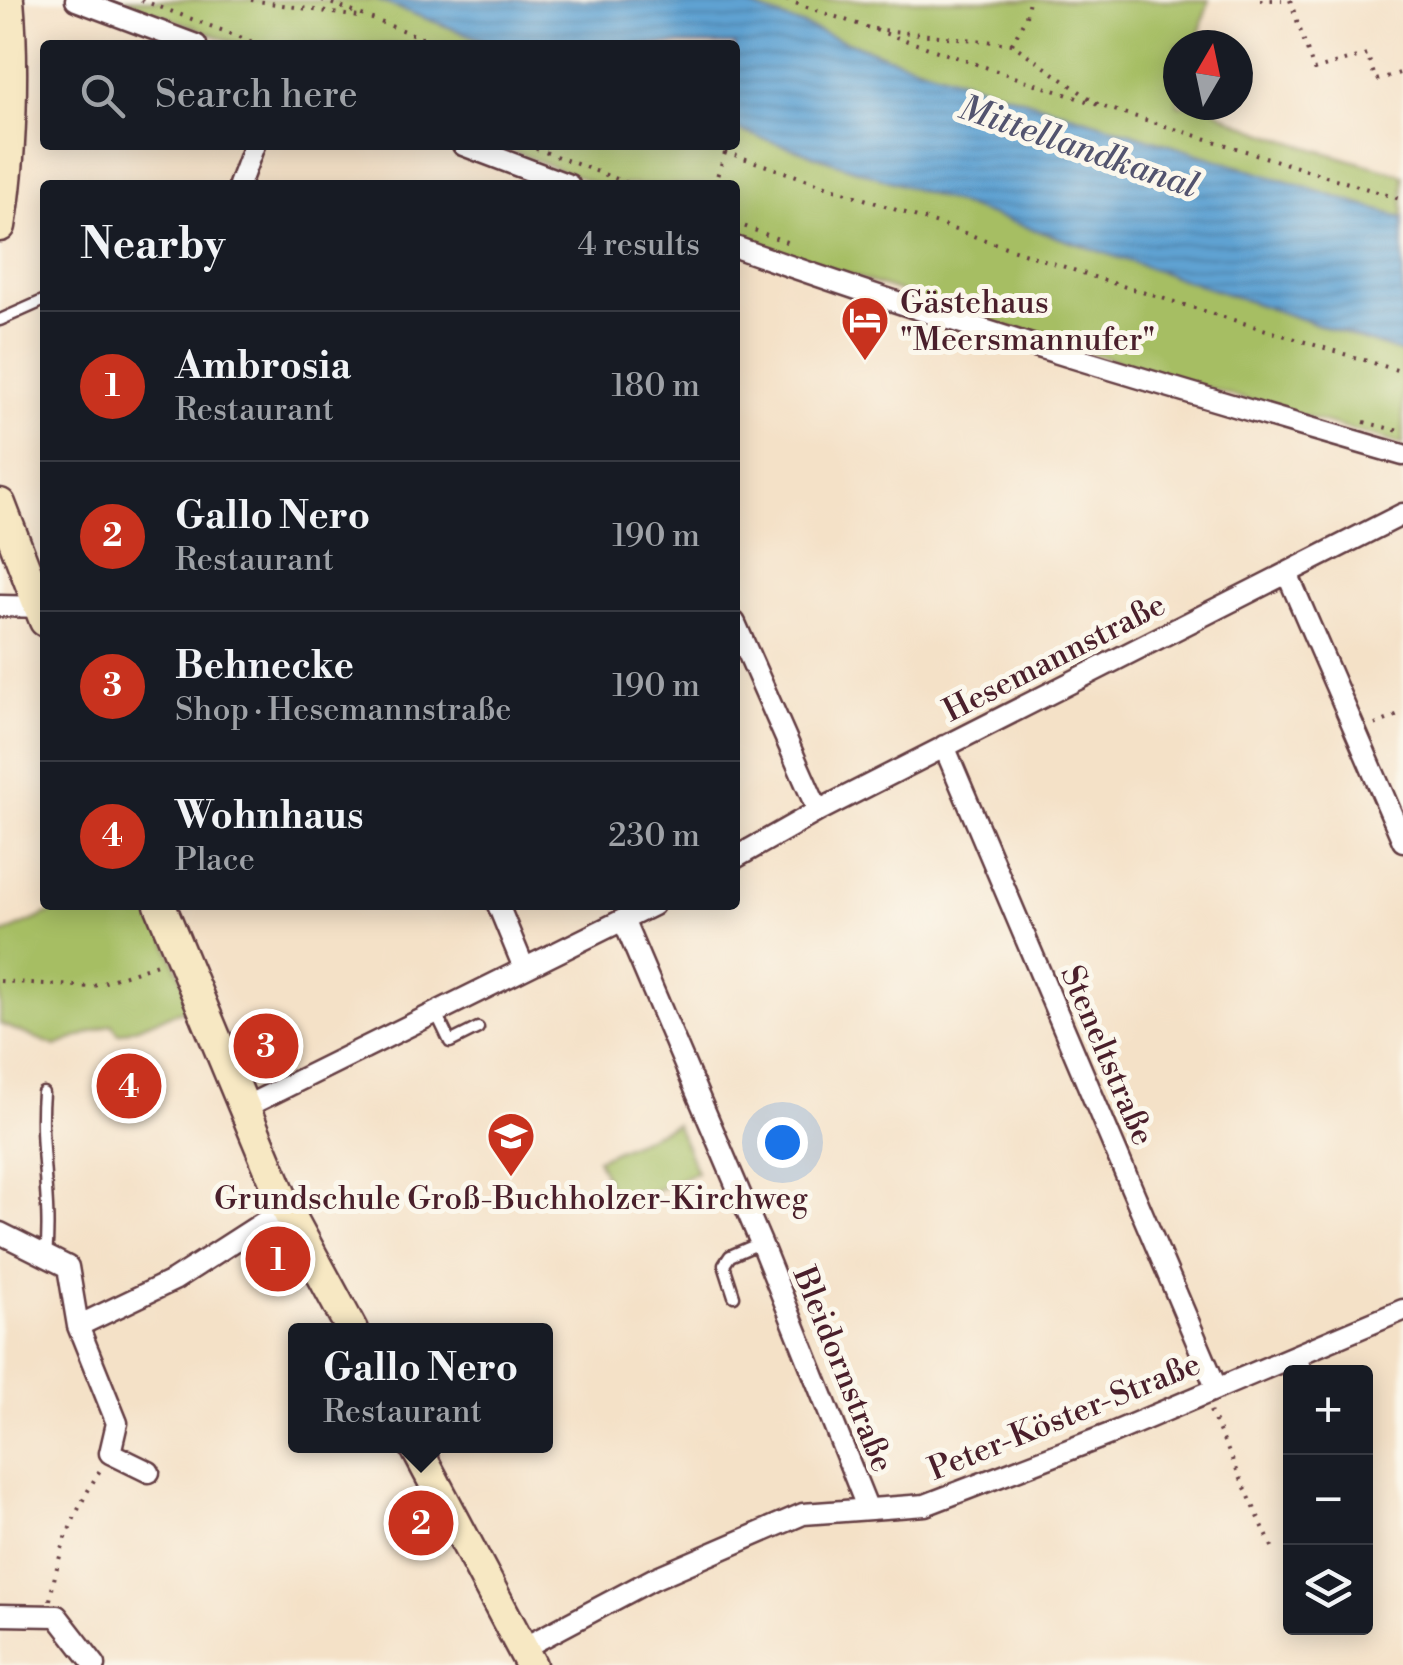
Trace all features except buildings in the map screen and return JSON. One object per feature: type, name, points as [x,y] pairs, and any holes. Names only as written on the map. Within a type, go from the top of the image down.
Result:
[{"type":"street","points":[[0,226],[5,198],[11,34],[8,0]]},
{"type":"street","points":[[76,0],[183,40]]},
{"type":"street","points":[[241,180],[252,150]]},
{"type":"street","points":[[475,150],[556,180]]},
{"type":"street","points":[[740,248],[1067,358],[1403,454]]},
{"type":"street","points":[[0,504],[40,604]]},
{"type":"street","name":"Hesemannstraße","points":[[740,855],[944,746],[1403,514]]},
{"type":"street","points":[[1287,573],[1403,841]]},
{"type":"street","points":[[0,606],[40,612]]},
{"type":"street","points":[[740,634],[818,811]]},
{"type":"street","name":"Steneltstraße","points":[[944,746],[1209,1390]]},
{"type":"street","points":[[162,910],[286,1208],[348,1323]]},
{"type":"street","points":[[500,910],[524,968]]},
{"type":"street","points":[[243,1108],[644,910]]},
{"type":"street","name":"Bleidornstraße","points":[[624,922],[761,1243],[867,1507]]},
{"type":"street","points":[[78,1326],[174,1280],[286,1208]]},
{"type":"street","points":[[0,1233],[68,1267],[78,1326],[117,1423],[110,1453],[150,1472]]},
{"type":"street","name":"Peter-Köster-Straße","points":[[527,1656],[655,1578],[802,1514],[925,1505],[1110,1434],[1209,1390],[1303,1363],[1403,1310]]},
{"type":"street","points":[[419,1453],[527,1656]]},
{"type":"street","points":[[0,1614],[57,1616],[95,1665]]},
{"type":"lane","points":[[0,320],[40,302]]},
{"type":"lane","points":[[435,1012],[450,1042]]},
{"type":"lane","points":[[437,1048],[478,1028]]},
{"type":"lane","points":[[44,1093],[44,1178],[50,1218],[46,1256]]},
{"type":"lane","points":[[734,1296],[724,1265],[730,1256],[761,1243]]},
{"type":"path","points":[[141,0],[248,40]]},
{"type":"path","points":[[251,0],[374,20]]},
{"type":"path","points":[[322,0],[428,40]]},
{"type":"path","points":[[786,0],[1101,106],[1403,200]]},
{"type":"path","points":[[1012,44],[1029,0]]},
{"type":"path","points":[[1260,0],[1282,0]]},
{"type":"path","points":[[1290,0],[1314,70],[1367,54],[1376,80],[1403,72]]},
{"type":"path","points":[[869,29],[1012,44],[1101,106]]},
{"type":"path","points":[[539,150],[620,180]]},
{"type":"path","points":[[719,150],[1103,280],[1403,372]]},
{"type":"path","points":[[716,180],[725,152]]},
{"type":"path","points":[[1358,732],[1403,713]]},
{"type":"path","points":[[0,981],[91,987],[180,956]]},
{"type":"path","points":[[1209,1390],[1274,1549]]},
{"type":"path","points":[[47,1616],[58,1556],[71,1518],[110,1453]]},
{"type":"green space","points":[[124,0],[377,0],[483,40],[227,40]]},
{"type":"green space","points":[[734,0],[1209,0],[1200,30],[1163,30],[1163,120],[1234,120],[1403,175],[1403,218],[888,57]]},
{"type":"green space","points":[[740,131],[1403,353],[1403,445],[1067,346],[740,237],[740,180],[586,180],[510,150],[740,150]]},
{"type":"green space","points":[[57,910],[153,910],[193,1006],[119,1034],[112,1024],[56,1046],[0,1024],[0,935]]},
{"type":"green space","points":[[676,1124],[697,1172],[619,1207],[597,1159]]},
{"type":"water","name":"Mittellandkanal","points":[[377,0],[734,0],[888,57],[1403,218],[1403,353],[740,131],[740,40],[483,40]]},
{"type":"place","name":"Gästehaus \"Meersmannufer\"","points":[[865,362]]},
{"type":"place","name":"Behnecke","points":[[266,1046]]},
{"type":"place","name":"Wohnhaus","points":[[129,1086]]},
{"type":"place","name":"Grundschule Groß-Buchholzer-Kirchweg","points":[[511,1178]]},
{"type":"place","name":"Ambrosia","points":[[278,1259]]},
{"type":"place","name":"Gallo Nero","points":[[421,1523]]}]
